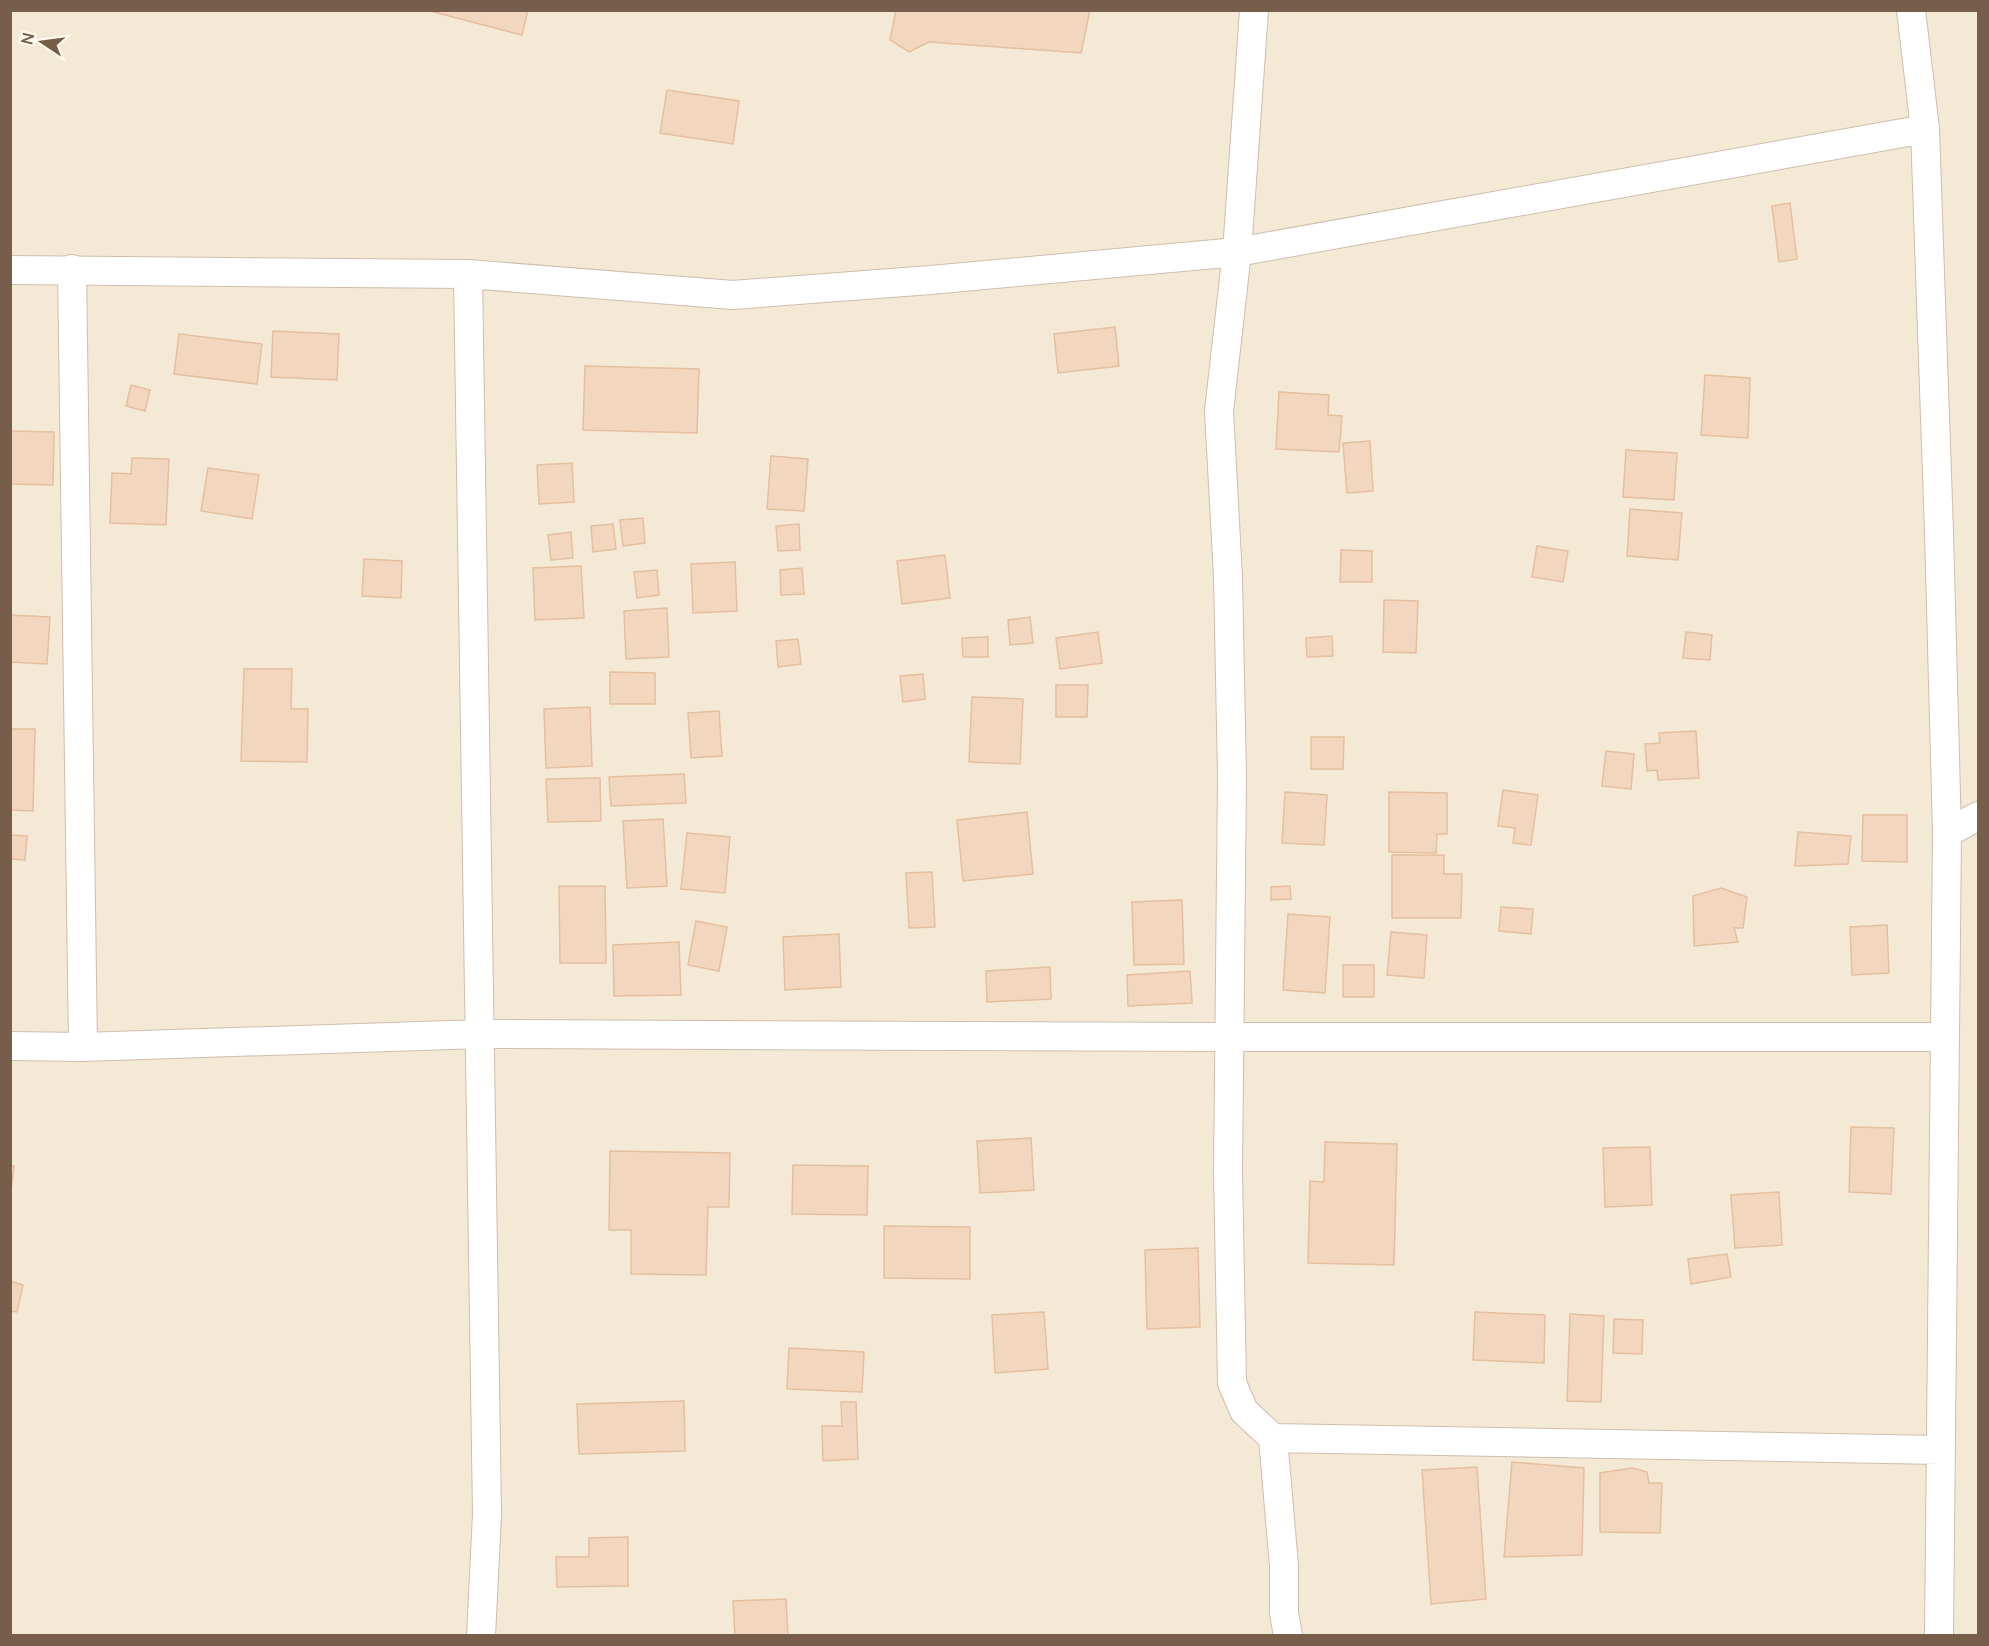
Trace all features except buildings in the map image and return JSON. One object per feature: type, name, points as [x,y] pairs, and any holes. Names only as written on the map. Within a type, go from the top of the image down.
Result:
[{"type":"street","points":[[1254,10],[1237,252],[1219,411],[1228,577],[1232,764],[1228,1172],[1232,1383],[1244,1412],[1273,1438],[1940,1450]]},
{"type":"street","points":[[1911,10],[1925,129],[1947,833],[1939,1635]]},
{"type":"street","points":[[10,270],[468,274],[733,295],[931,280],[1237,252],[1925,129]]},
{"type":"street","points":[[72,269],[83,1047]]},
{"type":"street","points":[[468,274],[488,1514],[481,1635]]},
{"type":"street","points":[[1947,833],[1978,816]]},
{"type":"street","points":[[10,1046],[83,1047],[481,1034],[1945,1037]]},
{"type":"street","points":[[1273,1438],[1284,1566],[1284,1614],[1288,1635]]},
{"type":"shaded area","points":[[11,11],[1978,11],[1978,1635],[11,1635]]}]
